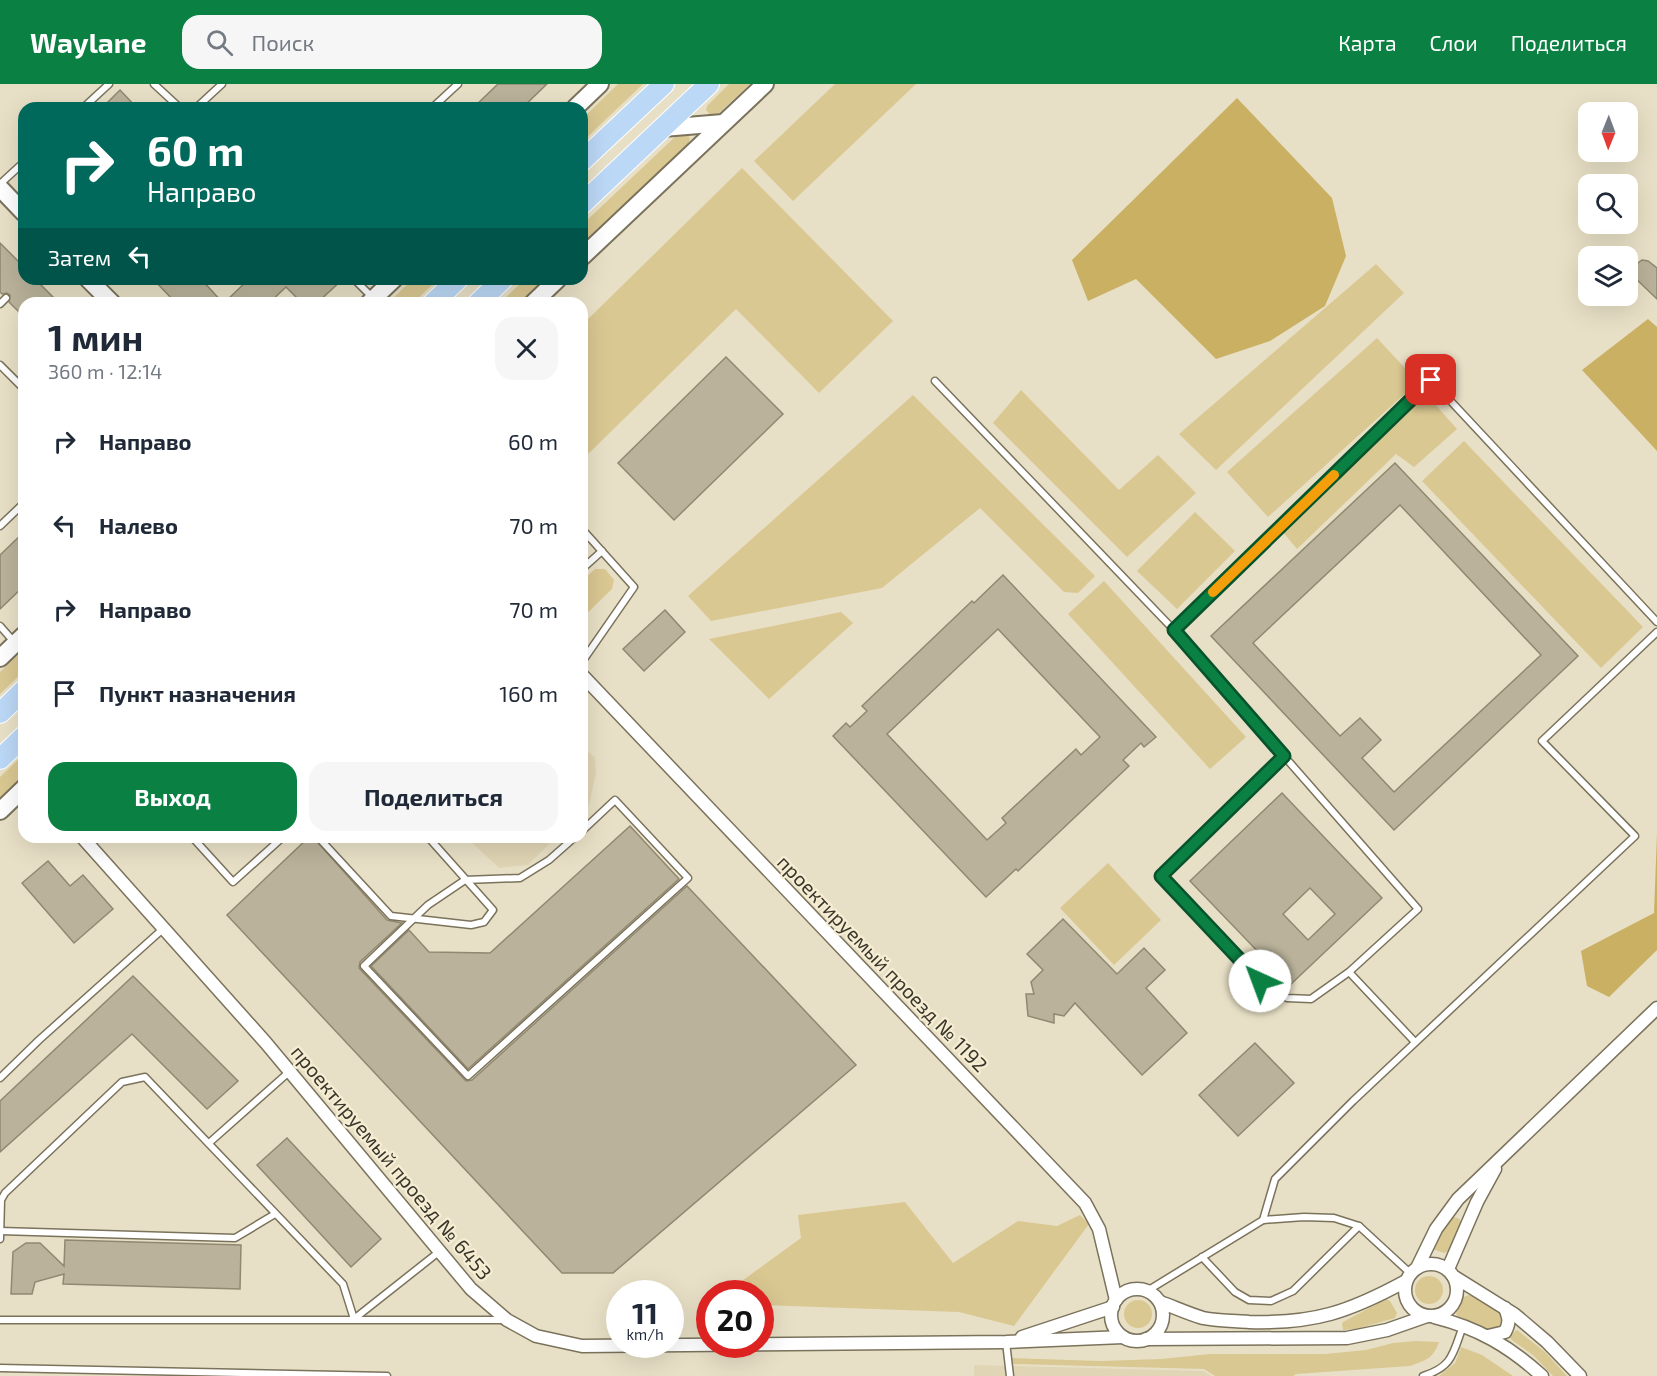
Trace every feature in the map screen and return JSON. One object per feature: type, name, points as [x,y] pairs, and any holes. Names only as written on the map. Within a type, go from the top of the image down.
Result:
[{"type":"main road","points":[[588,155],[664,84]]},
{"type":"main road","points":[[588,198],[709,84]]},
{"type":"main road","points":[[439,297],[452,285]]},
{"type":"main road","points":[[484,297],[497,285]]},
{"type":"main road","points":[[0,713],[18,696]]},
{"type":"main road","points":[[0,759],[18,742]]},
{"type":"street","points":[[581,102],[600,84]]},
{"type":"street","points":[[588,251],[765,84]]},
{"type":"street","points":[[663,128],[723,123]]},
{"type":"street","points":[[0,186],[18,206]]},
{"type":"street","points":[[94,285],[106,297]]},
{"type":"street","points":[[375,297],[388,285]]},
{"type":"street","points":[[539,297],[552,285]]},
{"type":"street","points":[[0,658],[18,641]]},
{"type":"street","name":"проектируемый проезд № 1192","points":[[588,681],[1086,1203],[1099,1229],[1114,1304]]},
{"type":"street","points":[[0,811],[18,794]]},
{"type":"street","name":"проектируемый проезд № 6453","points":[[87,843],[165,928],[289,1072],[471,1289],[507,1320],[536,1336],[582,1346],[1006,1342],[1124,1337],[1139,1341],[1146,1339],[1347,1338],[1387,1330],[1430,1316]]},
{"type":"street","points":[[1542,1376],[1525,1360],[1488,1336],[1463,1325],[1419,1314],[1408,1303],[1405,1296],[1411,1274],[1448,1210],[1657,1008]]},
{"type":"street","points":[[1430,1316],[1449,1309],[1455,1302],[1457,1284],[1451,1273],[1477,1202],[1502,1158]]},
{"type":"street","points":[[1147,1291],[1160,1302],[1204,1318],[1274,1323],[1308,1320],[1372,1299],[1432,1263],[1504,1308],[1547,1342],[1580,1376]]},
{"type":"street","name":"проектируемый проезд № 6453","points":[[1006,1342],[1114,1304],[1130,1290],[1147,1291]]},
{"type":"street","points":[[1146,1339],[1160,1328],[1163,1310],[1160,1302]]},
{"type":"street","points":[[1114,1304],[1112,1321],[1124,1337]]},
{"type":"street","points":[[1488,1336],[1505,1332],[1509,1326],[1509,1318],[1504,1308]]},
{"type":"lane","points":[[89,102],[109,84]]},
{"type":"lane","points":[[154,84],[174,102]]},
{"type":"lane","points":[[202,102],[222,84]]},
{"type":"lane","points":[[438,102],[458,84]]},
{"type":"lane","points":[[0,186],[18,168]]},
{"type":"lane","points":[[359,285],[368,297]]},
{"type":"lane","points":[[0,304],[6,298]]},
{"type":"lane","points":[[0,365],[18,383]]},
{"type":"lane","points":[[1174,630],[1431,380],[1657,622]]},
{"type":"lane","points":[[935,381],[1174,630],[1418,909],[1348,972],[1311,999],[1287,998],[1260,981],[1161,876],[1284,756]]},
{"type":"lane","points":[[0,526],[18,509]]},
{"type":"lane","points":[[588,536],[634,587],[588,653]]},
{"type":"lane","points":[[588,564],[602,551]]},
{"type":"lane","points":[[0,626],[18,638]]},
{"type":"lane","points":[[1263,1220],[1275,1179],[1353,1101],[1635,836],[1542,741],[1657,632]]},
{"type":"lane","points":[[568,843],[549,860],[520,878],[465,880],[428,905],[364,966],[468,1076],[688,878],[615,801],[588,826]]},
{"type":"lane","points":[[198,843],[233,882],[276,843]]},
{"type":"lane","points":[[324,843],[392,916],[471,925],[484,922],[493,910],[433,843]]},
{"type":"lane","points":[[0,1078],[39,1040],[165,928]]},
{"type":"lane","points":[[1348,972],[1415,1042]]},
{"type":"lane","points":[[209,1143],[289,1072]]},
{"type":"lane","points":[[0,1239],[0,1200],[5,1193],[122,1082],[146,1077],[343,1284],[354,1319]]},
{"type":"lane","points":[[0,1231],[235,1238],[275,1214]]},
{"type":"lane","points":[[1147,1291],[1263,1220],[1304,1217],[1334,1218],[1359,1226],[1411,1274]]},
{"type":"lane","points":[[1202,1257],[1235,1293],[1249,1300],[1271,1301],[1293,1291],[1359,1226]]},
{"type":"lane","points":[[354,1319],[440,1251]]},
{"type":"lane","points":[[0,1320],[507,1320]]},
{"type":"lane","points":[[1423,1376],[1438,1371],[1450,1360],[1463,1325]]},
{"type":"lane","points":[[1006,1342],[1010,1376]]},
{"type":"lane","points":[[0,1368],[387,1376]]},
{"type":"lane","points":[[13,1368],[20,1376]]},
{"type":"shaded area","points":[[618,84],[643,84],[588,136],[588,113]]},
{"type":"shaded area","points":[[729,84],[750,84],[719,113],[711,116],[706,110],[707,106]]},
{"type":"shaded area","points":[[835,84],[916,84],[793,201],[754,161]]},
{"type":"shaded area","points":[[1237,98],[1332,198],[1346,256],[1325,306],[1270,341],[1216,359],[1136,279],[1088,301],[1072,260]]},
{"type":"shaded area","points":[[688,134],[690,139],[688,145],[588,239],[588,219],[677,135]]},
{"type":"shaded area","points":[[742,168],[893,321],[819,393],[736,309],[588,454],[588,319]]},
{"type":"shaded area","points":[[1376,264],[1404,293],[1216,470],[1179,434]]},
{"type":"shaded area","points":[[407,285],[432,285],[419,297],[394,297]]},
{"type":"shaded area","points":[[519,285],[540,285],[526,297],[506,297]]},
{"type":"shaded area","points":[[1648,319],[1657,327],[1657,451],[1582,370]]},
{"type":"shaded area","points":[[1377,338],[1418,382],[1268,517],[1227,472]]},
{"type":"shaded area","points":[[1021,390],[1119,490],[1158,455],[1196,493],[1127,557],[993,423]]},
{"type":"shaded area","points":[[913,395],[1095,576],[1078,593],[1064,592],[980,508],[882,588],[711,621],[688,596]]},
{"type":"shaded area","points":[[1418,401],[1433,402],[1457,429],[1414,467],[1396,454],[1297,549],[1282,531]]},
{"type":"shaded area","points":[[1464,441],[1643,627],[1601,668],[1422,481]]},
{"type":"shaded area","points":[[1195,512],[1235,551],[1177,609],[1137,571]]},
{"type":"shaded area","points":[[595,569],[605,569],[614,580],[612,589],[588,612],[588,575]]},
{"type":"shaded area","points":[[1104,581],[1246,737],[1210,769],[1068,614]]},
{"type":"shaded area","points":[[841,612],[853,623],[769,699],[709,639]]},
{"type":"shaded area","points":[[18,655],[18,677],[0,694],[0,672]]},
{"type":"shaded area","points":[[588,752],[595,758],[596,773],[589,805]]},
{"type":"shaded area","points":[[18,760],[18,783],[0,800],[0,777]]},
{"type":"shaded area","points":[[1657,834],[1657,950],[1609,997],[1587,986],[1581,951],[1654,913]]},
{"type":"shaded area","points":[[472,843],[550,843],[528,865],[499,868]]},
{"type":"shaded area","points":[[1108,863],[1161,920],[1114,965],[1060,908]]},
{"type":"shaded area","points":[[905,1202],[953,1263],[1018,1221],[1057,1226],[1080,1215],[1089,1224],[1014,1326],[959,1312],[774,1305],[774,1280],[743,1280],[801,1238],[798,1215]]},
{"type":"shaded area","points":[[1454,1217],[1460,1219],[1461,1223],[1449,1251],[1444,1253],[1435,1250],[1433,1246]]},
{"type":"shaded area","points":[[1429,1276],[1439,1280],[1443,1290],[1439,1300],[1429,1304],[1419,1300],[1415,1290],[1419,1280]]},
{"type":"shaded area","points":[[1469,1295],[1501,1313],[1503,1321],[1498,1329],[1487,1329],[1457,1316],[1456,1313],[1464,1297]]},
{"type":"shaded area","points":[[1386,1299],[1390,1301],[1397,1313],[1395,1318],[1356,1329],[1343,1330],[1343,1322]]},
{"type":"shaded area","points":[[1138,1300],[1148,1304],[1152,1314],[1148,1324],[1138,1328],[1128,1324],[1124,1314],[1128,1304]]},
{"type":"shaded area","points":[[1517,1330],[1545,1352],[1567,1376],[1553,1376],[1533,1355],[1513,1341],[1510,1338],[1511,1334]]},
{"type":"shaded area","points":[[1439,1342],[1428,1358],[1410,1366],[1293,1376],[1215,1376],[1204,1369],[1012,1364],[1012,1358],[1101,1361],[1161,1359],[1210,1354],[1325,1354],[1366,1350],[1393,1343]]},
{"type":"shaded area","points":[[1461,1347],[1482,1355],[1513,1376],[1439,1376],[1455,1363]]},
{"type":"shaded area","points":[[974,1365],[1203,1371],[1212,1376],[974,1376]]},
{"type":"building","points":[[498,84],[547,84],[528,102],[479,102]]},
{"type":"building","points":[[120,90],[131,102],[108,102]]},
{"type":"building","points":[[0,243],[18,261],[18,285],[41,285],[53,297],[18,297],[18,311],[9,302],[10,295],[0,292]]},
{"type":"building","points":[[1642,260],[1648,261],[1657,268],[1657,299],[1638,281],[1638,263]]},
{"type":"building","points":[[159,285],[206,285],[218,297],[170,297]]},
{"type":"building","points":[[243,285],[336,285],[324,297],[296,297],[286,287],[275,297],[230,297]]},
{"type":"building","points":[[726,357],[783,414],[674,520],[618,463]]},
{"type":"building","points":[[1395,463],[1578,656],[1394,830],[1211,636]],"holes":[[[1400,505],[1541,655],[1394,792],[1362,758],[1381,740],[1360,718],[1340,736],[1253,643]]]},
{"type":"building","points":[[18,538],[18,592],[0,609],[0,555]]},
{"type":"building","points":[[1003,575],[1156,737],[1144,747],[1141,743],[1123,760],[1129,766],[1018,871],[1016,869],[986,897],[833,736],[846,723],[850,727],[867,711],[862,706],[972,601],[974,603]],"holes":[[[998,629],[1100,737],[1081,755],[1076,749],[1002,818],[1006,823],[987,840],[887,734]]]},
{"type":"building","points":[[665,610],[685,632],[644,671],[623,649]]},
{"type":"building","points":[[1282,793],[1382,898],[1290,985],[1190,881]],"holes":[[[1310,888],[1335,914],[1308,940],[1283,914]]]},
{"type":"building","points":[[630,826],[679,879],[468,1069],[371,966],[409,930],[429,952],[490,953]]},
{"type":"building","points":[[303,843],[318,843],[387,920],[402,923],[360,962],[359,968],[466,1081],[472,1080],[687,886],[856,1065],[613,1273],[562,1273],[227,915]]},
{"type":"building","points":[[48,861],[70,886],[83,875],[113,909],[74,943],[22,883]]},
{"type":"building","points":[[1063,919],[1117,974],[1144,948],[1165,970],[1146,988],[1187,1033],[1142,1075],[1075,1003],[1064,1016],[1054,1014],[1054,1023],[1028,1016],[1026,994],[1034,994],[1031,982],[1043,970],[1027,954]]},
{"type":"building","points":[[133,976],[238,1081],[207,1109],[132,1034],[0,1152],[0,1101]]},
{"type":"building","points":[[1255,1043],[1294,1083],[1238,1136],[1199,1095]]},
{"type":"building","points":[[287,1138],[381,1239],[351,1267],[257,1165]]},
{"type":"building","points":[[65,1240],[241,1245],[240,1289],[63,1284],[64,1274],[35,1282],[32,1294],[11,1294],[13,1252],[26,1243],[40,1243],[64,1266]]},
{"type":"slow traffic","points":[[1213,592],[1334,475]]},
{"type":"route","points":[[1260,981],[1161,876],[1284,756],[1174,630],[1431,380]]}]
